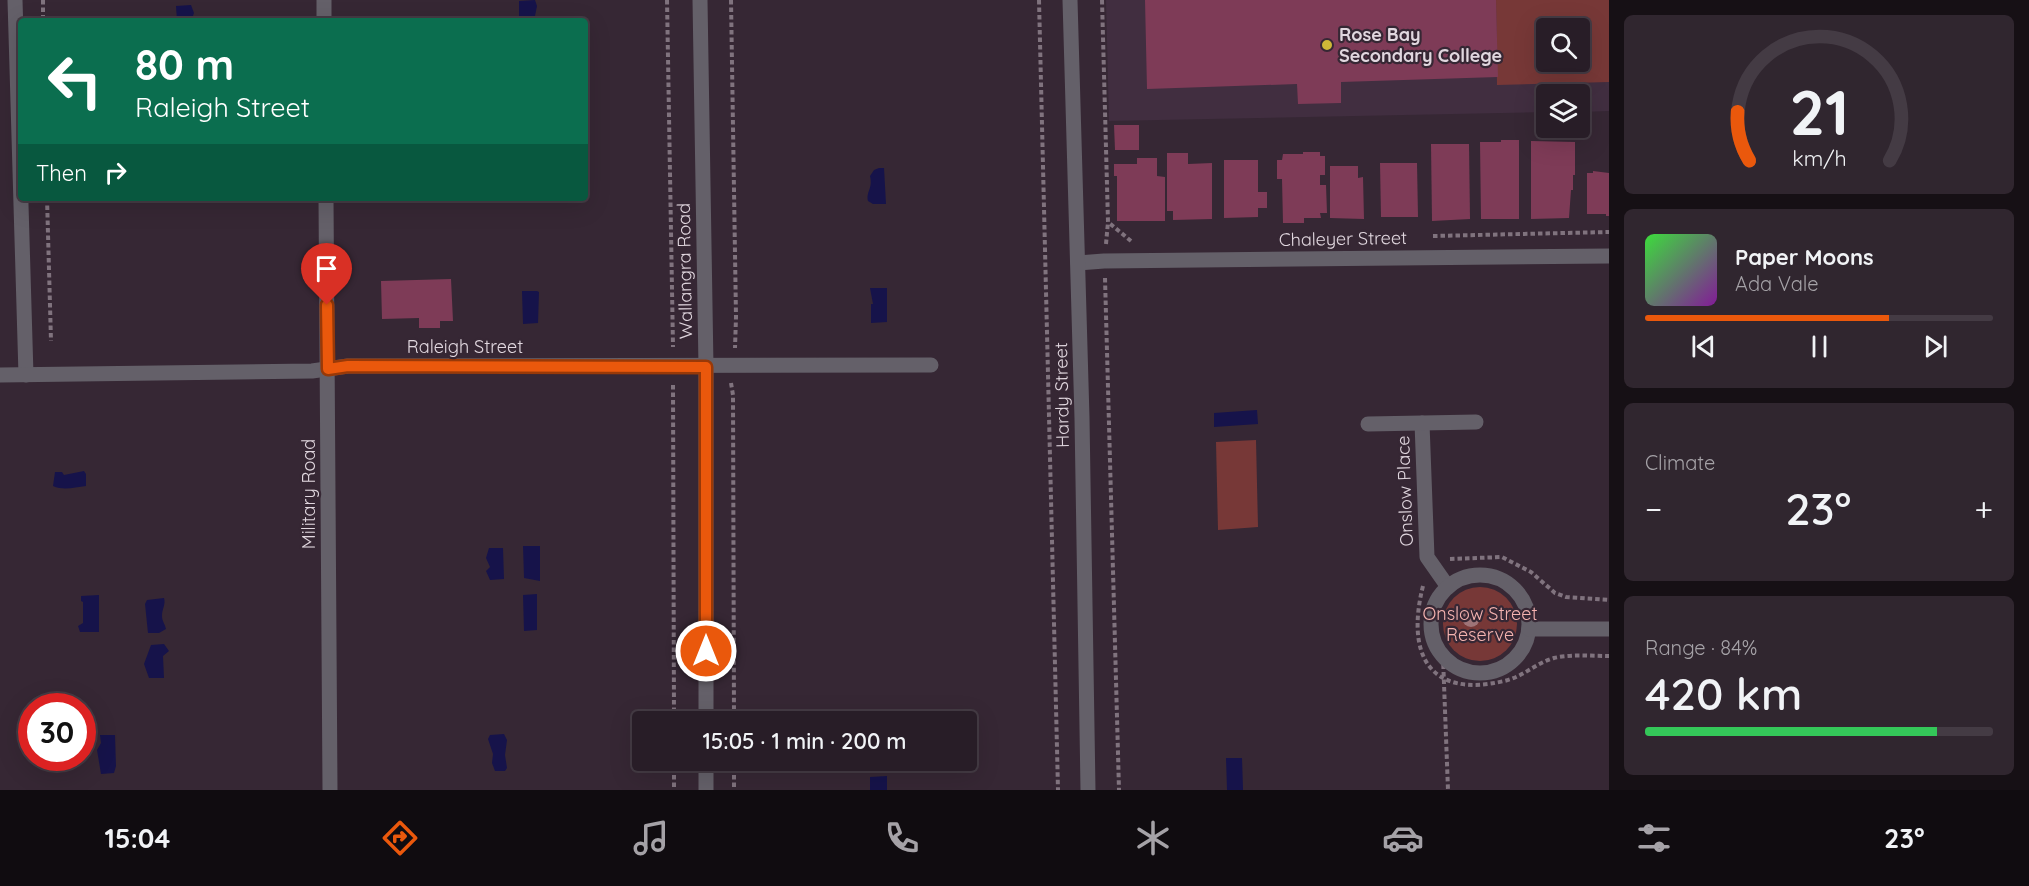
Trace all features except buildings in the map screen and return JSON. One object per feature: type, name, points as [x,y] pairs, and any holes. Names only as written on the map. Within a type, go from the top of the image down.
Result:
[{"type":"street","points":[[15,0],[18,102]]},
{"type":"street","points":[[324,0],[324,18]]},
{"type":"street","name":"Wallangra Road","points":[[700,0],[706,367],[706,711]]},
{"type":"street","name":"Hardy Street","points":[[1070,0],[1078,263],[1088,790]]},
{"type":"street","points":[[21,201],[26,375]]},
{"type":"street","name":"Military Road","points":[[326,201],[330,790]]},
{"type":"street","name":"Chaleyer Street","points":[[1078,263],[1609,256]]},
{"type":"street","name":"Raleigh Street","points":[[0,375],[328,369],[348,366],[931,365]]},
{"type":"street","name":"Onslow Place","points":[[1368,424],[1476,422]]},
{"type":"street","name":"Onslow Place","points":[[1422,423],[1426,557],[1448,587]]},
{"type":"street","points":[[1488,576],[1514,589],[1528,615],[1528,629],[1519,653],[1499,669],[1482,673],[1457,668],[1443,657],[1431,634],[1431,617],[1437,601],[1448,587],[1460,579],[1488,576]]},
{"type":"street","points":[[1528,629],[1609,628]]},
{"type":"street","points":[[706,771],[706,790]]},
{"type":"path","points":[[42,0],[43,18]]},
{"type":"path","points":[[1039,0],[1058,790]]},
{"type":"path","points":[[1102,0],[1108,222],[1104,261],[1119,790]]},
{"type":"path","points":[[47,201],[51,341]]},
{"type":"path","points":[[1108,222],[1129,241],[1141,241]]},
{"type":"path","points":[[1431,236],[1609,232]]},
{"type":"path","points":[[1434,568],[1445,560],[1457,557],[1502,557],[1531,572],[1555,593],[1566,597],[1609,600]]},
{"type":"path","points":[[1444,678],[1461,685],[1503,682],[1518,678],[1554,658],[1609,656]]},
{"type":"path","points":[[1443,657],[1448,790]]},
{"type":"path","points":[[674,771],[674,790]]},
{"type":"path","points":[[734,771],[734,790]]},
{"type":"shaded area","points":[[535,0],[537,6],[535,18],[519,18],[519,1]]},
{"type":"shaded area","name":"Rose Bay Secondary College","points":[[1106,0],[1609,0],[1609,111],[1590,112],[1590,84],[1536,84],[1536,112],[1109,121]]},
{"type":"shaded area","points":[[191,5],[194,13],[192,18],[177,18],[176,6]]},
{"type":"shaded area","points":[[884,168],[886,204],[873,204],[868,201],[870,176],[874,170]]},
{"type":"shaded area","points":[[870,288],[887,288],[887,322],[871,323],[871,304],[873,304]]},
{"type":"shaded area","points":[[522,291],[539,292],[538,323],[523,324]]},
{"type":"shaded area","points":[[1257,410],[1258,424],[1214,427],[1214,413]]},
{"type":"shaded area","points":[[84,471],[86,486],[65,488],[53,486],[55,472],[62,472],[64,475]]},
{"type":"shaded area","points":[[523,546],[540,546],[540,581],[524,578]]},
{"type":"shaded area","points":[[489,548],[503,548],[504,579],[490,580],[486,571],[490,567],[486,558]]},
{"type":"shaded area","points":[[537,594],[537,630],[524,631],[523,595]]},
{"type":"shaded area","points":[[99,595],[99,632],[80,632],[78,626],[83,623],[81,596]]},
{"type":"shaded area","points":[[164,598],[162,619],[166,629],[159,633],[148,633],[145,604],[147,600]]},
{"type":"shaded area","points":[[164,644],[169,651],[163,656],[164,678],[149,678],[144,664],[151,645]]},
{"type":"shaded area","points":[[504,734],[507,740],[505,755],[507,768],[505,771],[495,771],[488,739],[490,735]]},
{"type":"shaded area","points":[[100,735],[115,735],[116,766],[114,773],[101,774],[97,750],[101,743]]},
{"type":"shaded area","points":[[1226,758],[1242,758],[1243,790],[1227,790]]},
{"type":"shaded area","points":[[887,776],[887,790],[870,790],[870,777]]},
{"type":"green space","points":[[1496,0],[1609,0],[1609,82],[1497,85]]},
{"type":"green space","points":[[1256,440],[1258,527],[1218,530],[1216,442]]},
{"type":"green space","name":"Onslow Street Reserve","points":[[1480,587],[1494,590],[1506,598],[1514,610],[1517,624],[1514,638],[1506,650],[1494,658],[1480,661],[1466,658],[1454,650],[1446,638],[1443,624],[1446,610],[1454,598],[1466,590]]},
{"type":"place","name":"Rose Bay Secondary College","points":[[1327,45]]},
{"type":"route","points":[[327,305],[328,369],[348,366],[706,367],[706,651]]}]
